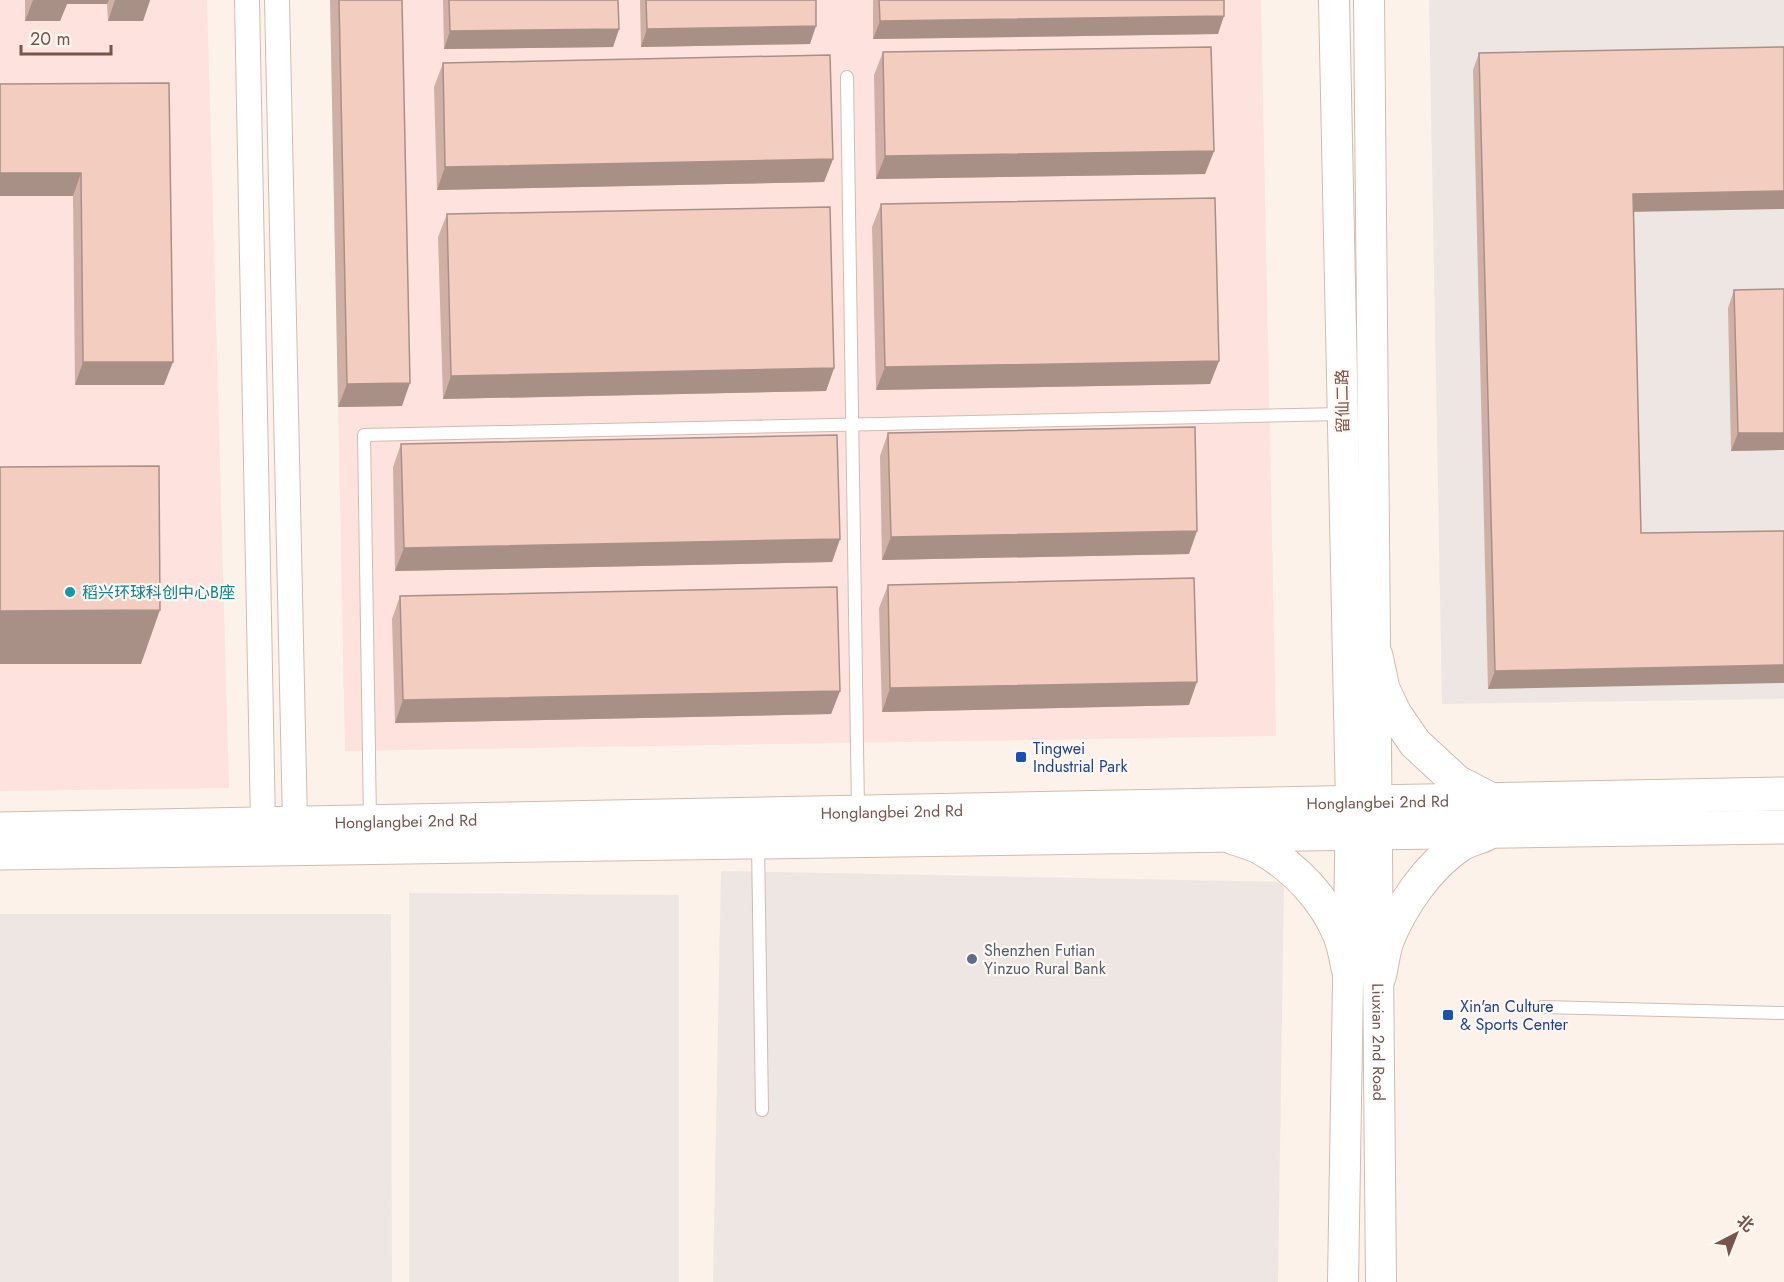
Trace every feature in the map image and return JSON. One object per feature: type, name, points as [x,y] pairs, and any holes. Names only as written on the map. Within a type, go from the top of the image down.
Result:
[{"type":"main road","points":[[1376,656],[1383,689],[1395,714],[1415,743],[1457,782],[1491,799]]},
{"type":"main road","name":"Honglangbei 2nd Rd","points":[[0,829],[280,832],[758,842],[1227,835],[1491,799],[1784,794]]},
{"type":"main road","name":"Honglangbei 2nd Rd","points":[[0,853],[280,832],[370,822],[858,812],[1364,818],[1492,832],[1784,827]]},
{"type":"main road","points":[[1227,835],[1260,847],[1286,865],[1308,886],[1326,908],[1364,973],[1387,942],[1418,887],[1438,864],[1461,845],[1492,832]]},
{"type":"street","points":[[246,0],[280,832]]},
{"type":"street","points":[[277,0],[280,832]]},
{"type":"street","name":"留仙二路","points":[[1334,0],[1342,414],[1364,818]]},
{"type":"street","name":"留仙二路","points":[[1364,818],[1376,656],[1369,0]]},
{"type":"street","name":"Liuxian 2nd Road","points":[[1364,818],[1364,973],[1381,1282]]},
{"type":"street","name":"Liuxian 2nd Road","points":[[1343,1282],[1364,973]]},
{"type":"lane","points":[[847,77],[858,812]]},
{"type":"lane","points":[[370,822],[364,435],[1342,414]]},
{"type":"lane","points":[[758,842],[762,1110]]},
{"type":"lane","points":[[1542,1007],[1784,1013]]},
{"type":"shaded area","points":[[0,0],[207,0],[229,788],[0,791]]},
{"type":"shaded area","points":[[330,0],[1261,0],[1276,736],[345,751]]},
{"type":"shaded area","points":[[1429,0],[1784,0],[1784,699],[1442,704]]},
{"type":"shaded area","points":[[721,871],[1284,882],[1278,1282],[713,1282]]},
{"type":"shaded area","points":[[409,893],[679,895],[679,1282],[409,1282]]},
{"type":"shaded area","points":[[0,914],[391,914],[392,1282],[0,1282]]},
{"type":"building","points":[[339,0],[402,0],[410,383],[347,384]]},
{"type":"building","points":[[449,0],[618,0],[619,29],[450,31]]},
{"type":"building","points":[[646,0],[816,0],[816,26],[647,29]]},
{"type":"building","points":[[879,0],[1224,0],[1224,16],[880,21]]},
{"type":"building","points":[[1211,47],[1214,151],[885,156],[883,52]]},
{"type":"building","points":[[1784,47],[1784,191],[1633,194],[1641,533],[1784,531],[1784,665],[1495,671],[1479,53]]},
{"type":"building","points":[[830,55],[833,159],[445,167],[443,63]]},
{"type":"building","points":[[169,83],[173,362],[83,362],[81,173],[0,173],[0,84]]},
{"type":"building","points":[[1215,198],[1219,361],[885,367],[881,204]]},
{"type":"building","points":[[830,207],[834,368],[451,376],[447,214]]},
{"type":"building","points":[[1784,289],[1784,433],[1738,433],[1734,290]]},
{"type":"building","points":[[1195,427],[1197,531],[891,537],[888,433]]},
{"type":"building","points":[[837,435],[840,539],[404,548],[401,444]]},
{"type":"building","points":[[159,466],[160,610],[0,611],[0,467]]},
{"type":"building","points":[[1194,578],[1197,682],[890,688],[888,585]]},
{"type":"building","points":[[837,587],[840,691],[403,700],[400,596]]},
{"type":"place","name":"稻兴环球科创中心B座","points":[[70,592]]},
{"type":"place","name":"Tingwei Industrial Park","points":[[1021,757]]},
{"type":"place","name":"Shenzhen Futian Yinzuo Rural Bank","points":[[972,959]]},
{"type":"place","name":"Xin'an Culture & Sports Center","points":[[1448,1015]]}]
